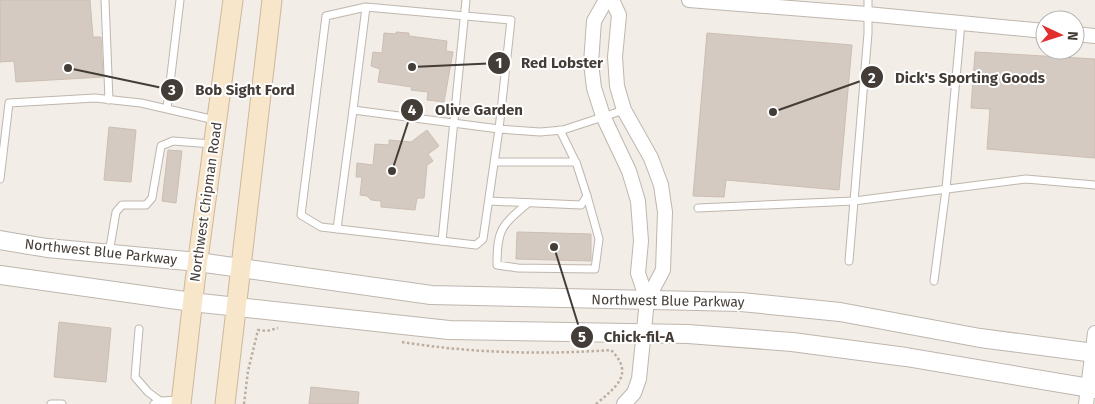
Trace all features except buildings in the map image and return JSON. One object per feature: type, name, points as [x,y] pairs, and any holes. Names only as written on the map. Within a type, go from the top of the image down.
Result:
[{"type":"main road","name":"Northwest Chipman Road","points":[[181,402],[192,302],[215,145],[233,0]]},
{"type":"main road","points":[[225,404],[272,0]]},
{"type":"street","points":[[606,0],[594,21],[591,63],[594,88],[603,116],[629,171],[638,201],[642,241],[638,274],[647,300]]},
{"type":"street","points":[[612,0],[619,15],[615,56],[617,86],[624,110],[651,158],[661,185],[665,212],[663,270],[647,300],[640,379],[634,393],[624,404]]},
{"type":"street","points":[[689,0],[867,7],[961,23],[1035,30]]},
{"type":"street","name":"Northwest Blue Parkway","points":[[0,240],[47,248],[198,262],[431,295],[741,302],[840,312],[980,338],[1093,353]]},
{"type":"street","points":[[0,276],[192,302],[449,330],[688,334],[792,342],[906,357],[1090,394],[1095,332]]},
{"type":"lane","points":[[105,0],[109,100]]},
{"type":"lane","points":[[167,108],[180,0]]},
{"type":"lane","points":[[442,241],[466,0]]},
{"type":"lane","points":[[337,229],[366,7]]},
{"type":"lane","points":[[366,7],[511,20],[484,239],[476,245],[321,227],[301,215],[326,16],[366,7]]},
{"type":"lane","points":[[849,261],[868,33],[867,7]]},
{"type":"lane","points":[[934,281],[946,189],[961,23]]},
{"type":"lane","points":[[0,103],[95,98],[167,108],[218,120]]},
{"type":"lane","points":[[0,179],[9,103]]},
{"type":"lane","points":[[353,110],[499,129],[540,132],[560,130],[624,110]]},
{"type":"lane","points":[[528,202],[505,222],[497,240],[497,265],[518,268],[595,269],[599,239],[576,162],[560,130]]},
{"type":"lane","points":[[109,254],[116,212],[122,205],[146,205],[152,198],[161,146],[174,140],[215,145]]},
{"type":"lane","points":[[494,162],[576,162]]},
{"type":"lane","points":[[698,208],[854,201],[1026,179],[1095,185]]},
{"type":"lane","points":[[489,201],[581,204],[587,196]]},
{"type":"lane","points":[[139,329],[134,377],[157,402],[181,402]]},
{"type":"lane","points":[[51,404],[62,404]]},
{"type":"path","points":[[244,404],[248,371],[258,330],[267,331],[286,325]]},
{"type":"path","points":[[401,342],[444,349],[579,352],[611,350],[620,359],[622,374],[618,385],[596,404]]},
{"type":"place","name":"Red Lobster","points":[[412,67]]},
{"type":"place","name":"Bob Sight Ford","points":[[68,68]]},
{"type":"place","name":"Dick's Sporting Goods","points":[[773,112]]},
{"type":"place","name":"Olive Garden","points":[[392,171]]},
{"type":"place","name":"Chick-fil-A","points":[[554,247]]}]
